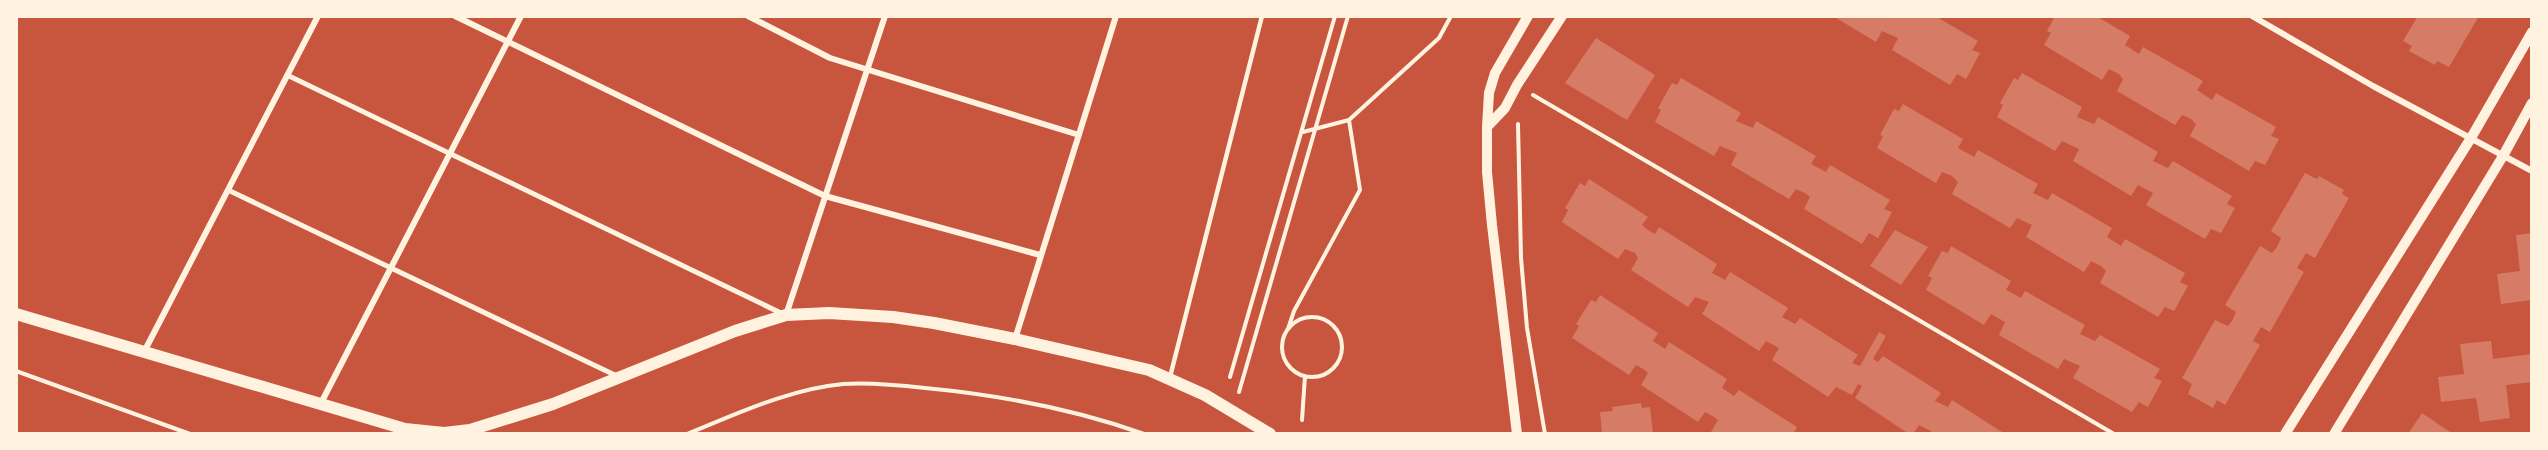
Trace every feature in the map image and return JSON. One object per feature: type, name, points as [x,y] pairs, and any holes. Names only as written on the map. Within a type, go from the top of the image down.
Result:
[{"type":"main road","points":[[16,314],[405,429],[444,433],[470,430],[554,404],[707,342],[786,315],[829,313],[893,317],[1015,339],[1170,377],[1234,411],[1270,434]]},
{"type":"street","points":[[144,352],[318,16]]},
{"type":"street","points":[[455,16],[825,196],[1040,255]]},
{"type":"street","points":[[320,405],[521,16]]},
{"type":"street","points":[[748,16],[830,58],[1079,135]]},
{"type":"street","points":[[287,75],[786,315],[885,16]]},
{"type":"street","points":[[1015,339],[1116,16]]},
{"type":"street","points":[[1516,432],[1490,204],[1487,127],[1489,93],[1495,74],[1528,16]]},
{"type":"street","points":[[1487,127],[1504,108],[1562,16]]},
{"type":"street","points":[[2252,16],[2373,86],[2532,171]]},
{"type":"street","points":[[2284,434],[2471,138],[2532,32]]},
{"type":"street","points":[[2334,434],[2503,156],[2532,103]]},
{"type":"street","points":[[228,190],[620,377]]},
{"type":"lane","points":[[1170,377],[1262,16]]},
{"type":"path","points":[[1230,377],[1335,16]]},
{"type":"path","points":[[1234,411],[1348,16]]},
{"type":"path","points":[[1303,132],[1349,120],[1439,38],[1451,16]]},
{"type":"path","points":[[1517,85],[2114,434]]},
{"type":"path","points":[[1288,329],[1304,318],[1314,317],[1332,324],[1339,332],[1343,351],[1333,369],[1315,377],[1305,376],[1288,366],[1284,357],[1283,338],[1294,311],[1360,190],[1349,120]]},
{"type":"path","points":[[1518,120],[1521,258],[1527,328],[1545,434]]},
{"type":"path","points":[[16,371],[190,434]]},
{"type":"path","points":[[1302,420],[1305,376]]},
{"type":"path","points":[[687,434],[806,390],[844,384],[895,384],[967,392],[1054,409],[1144,434]]},
{"type":"building","points":[[1833,16],[1935,16],[1978,41],[1972,50],[1980,53],[1966,79],[1957,74],[1950,85],[1892,50],[1898,38],[1882,31],[1876,42]]},
{"type":"building","points":[[2055,16],[2096,16],[2130,36],[2125,45],[2139,54],[2143,47],[2203,81],[2197,90],[2212,100],[2216,93],[2276,127],[2271,136],[2279,139],[2265,165],[2255,161],[2249,171],[2190,136],[2196,124],[2191,119],[2182,115],[2175,125],[2117,91],[2123,79],[2119,74],[2109,69],[2102,80],[2044,45],[2051,33],[2047,31]]},
{"type":"building","points":[[2418,16],[2479,16],[2449,67],[2437,61],[2435,65],[2409,51],[2412,46],[2403,41]]},
{"type":"building","points":[[1596,38],[1655,75],[1627,120],[1565,83]]},
{"type":"building","points":[[2022,73],[2082,107],[2077,117],[2094,124],[2098,117],[2158,152],[2153,161],[2168,168],[2173,161],[2232,196],[2227,204],[2235,208],[2221,233],[2211,229],[2205,239],[2146,205],[2153,193],[2138,185],[2131,196],[2073,161],[2079,149],[2062,141],[2055,151],[1997,117],[2003,105],[2000,103],[2014,78],[2018,80]]},
{"type":"building","points":[[1681,78],[1741,113],[1736,121],[1753,128],[1756,121],[1816,156],[1811,164],[1826,172],[1830,165],[1890,200],[1884,209],[1892,212],[1878,238],[1869,233],[1862,244],[1804,209],[1810,197],[1805,193],[1796,189],[1789,199],[1731,165],[1737,153],[1720,146],[1714,156],[1655,122],[1661,110],[1658,108],[1672,83],[1677,85]]},
{"type":"building","points":[[1903,104],[1963,139],[1958,148],[1974,157],[1978,150],[2038,184],[2033,193],[2048,200],[2052,193],[2112,228],[2107,237],[2121,246],[2125,239],[2185,273],[2180,282],[2188,286],[2174,311],[2165,307],[2158,317],[2100,283],[2106,271],[2101,266],[2091,261],[2084,272],[2026,237],[2032,225],[2017,218],[2010,228],[1952,194],[1958,182],[1952,176],[1942,172],[1936,183],[1877,148],[1883,136],[1880,135],[1894,109],[1899,111]]},
{"type":"building","points":[[2305,173],[2317,179],[2319,176],[2344,190],[2342,194],[2349,198],[2315,258],[2306,253],[2297,268],[2304,272],[2270,332],[2261,327],[2253,341],[2260,345],[2225,405],[2217,400],[2213,408],[2188,394],[2192,384],[2182,378],[2215,320],[2228,326],[2232,321],[2236,312],[2225,305],[2260,246],[2272,253],[2277,247],[2281,238],[2271,231]]},
{"type":"building","points":[[1589,179],[1648,217],[1642,225],[1648,230],[1655,234],[1659,227],[1717,264],[1712,273],[1725,280],[1730,272],[1788,308],[1782,317],[1795,324],[1800,318],[1858,355],[1852,363],[1860,366],[1879,332],[1886,336],[1873,359],[1878,362],[1883,356],[1941,393],[1935,401],[1948,407],[1952,400],[2005,434],[1930,434],[1931,431],[1919,425],[1913,434],[1909,434],[1855,398],[1862,386],[1858,384],[1852,395],[1836,387],[1828,397],[1772,360],[1779,348],[1766,341],[1759,351],[1702,314],[1709,302],[1695,297],[1688,307],[1631,270],[1638,258],[1635,253],[1625,249],[1618,259],[1562,222],[1568,210],[1565,208],[1580,183],[1585,186]]},
{"type":"building","points":[[1895,230],[1928,247],[1901,285],[1870,266]]},
{"type":"building","points":[[2532,233],[2532,300],[2501,304],[2497,274],[2520,271],[2516,235]]},
{"type":"building","points":[[1951,246],[2011,281],[2006,290],[2021,298],[2025,291],[2085,325],[2080,334],[2095,341],[2100,335],[2160,369],[2154,378],[2162,381],[2148,407],[2139,402],[2132,412],[2073,378],[2080,366],[2064,359],[2058,369],[1999,335],[2005,322],[1991,314],[1984,325],[1926,290],[1932,278],[1928,276],[1942,251],[1948,253]]},
{"type":"building","points":[[1600,295],[1658,333],[1653,341],[1665,349],[1669,342],[1727,379],[1722,388],[1734,396],[1739,390],[1797,427],[1793,434],[1713,434],[1711,432],[1718,420],[1714,417],[1705,412],[1698,422],[1641,385],[1648,373],[1645,370],[1636,365],[1629,375],[1572,338],[1579,326],[1576,324],[1591,300],[1596,302]]},
{"type":"building","points":[[2491,341],[2493,359],[2532,354],[2532,382],[2506,385],[2510,418],[2480,422],[2476,398],[2441,402],[2438,377],[2464,374],[2460,344]]},
{"type":"building","points":[[1641,403],[1642,408],[1650,407],[1653,434],[1602,434],[1600,412],[1613,411],[1612,407]]},
{"type":"building","points":[[2422,413],[2453,434],[2408,434]]}]
